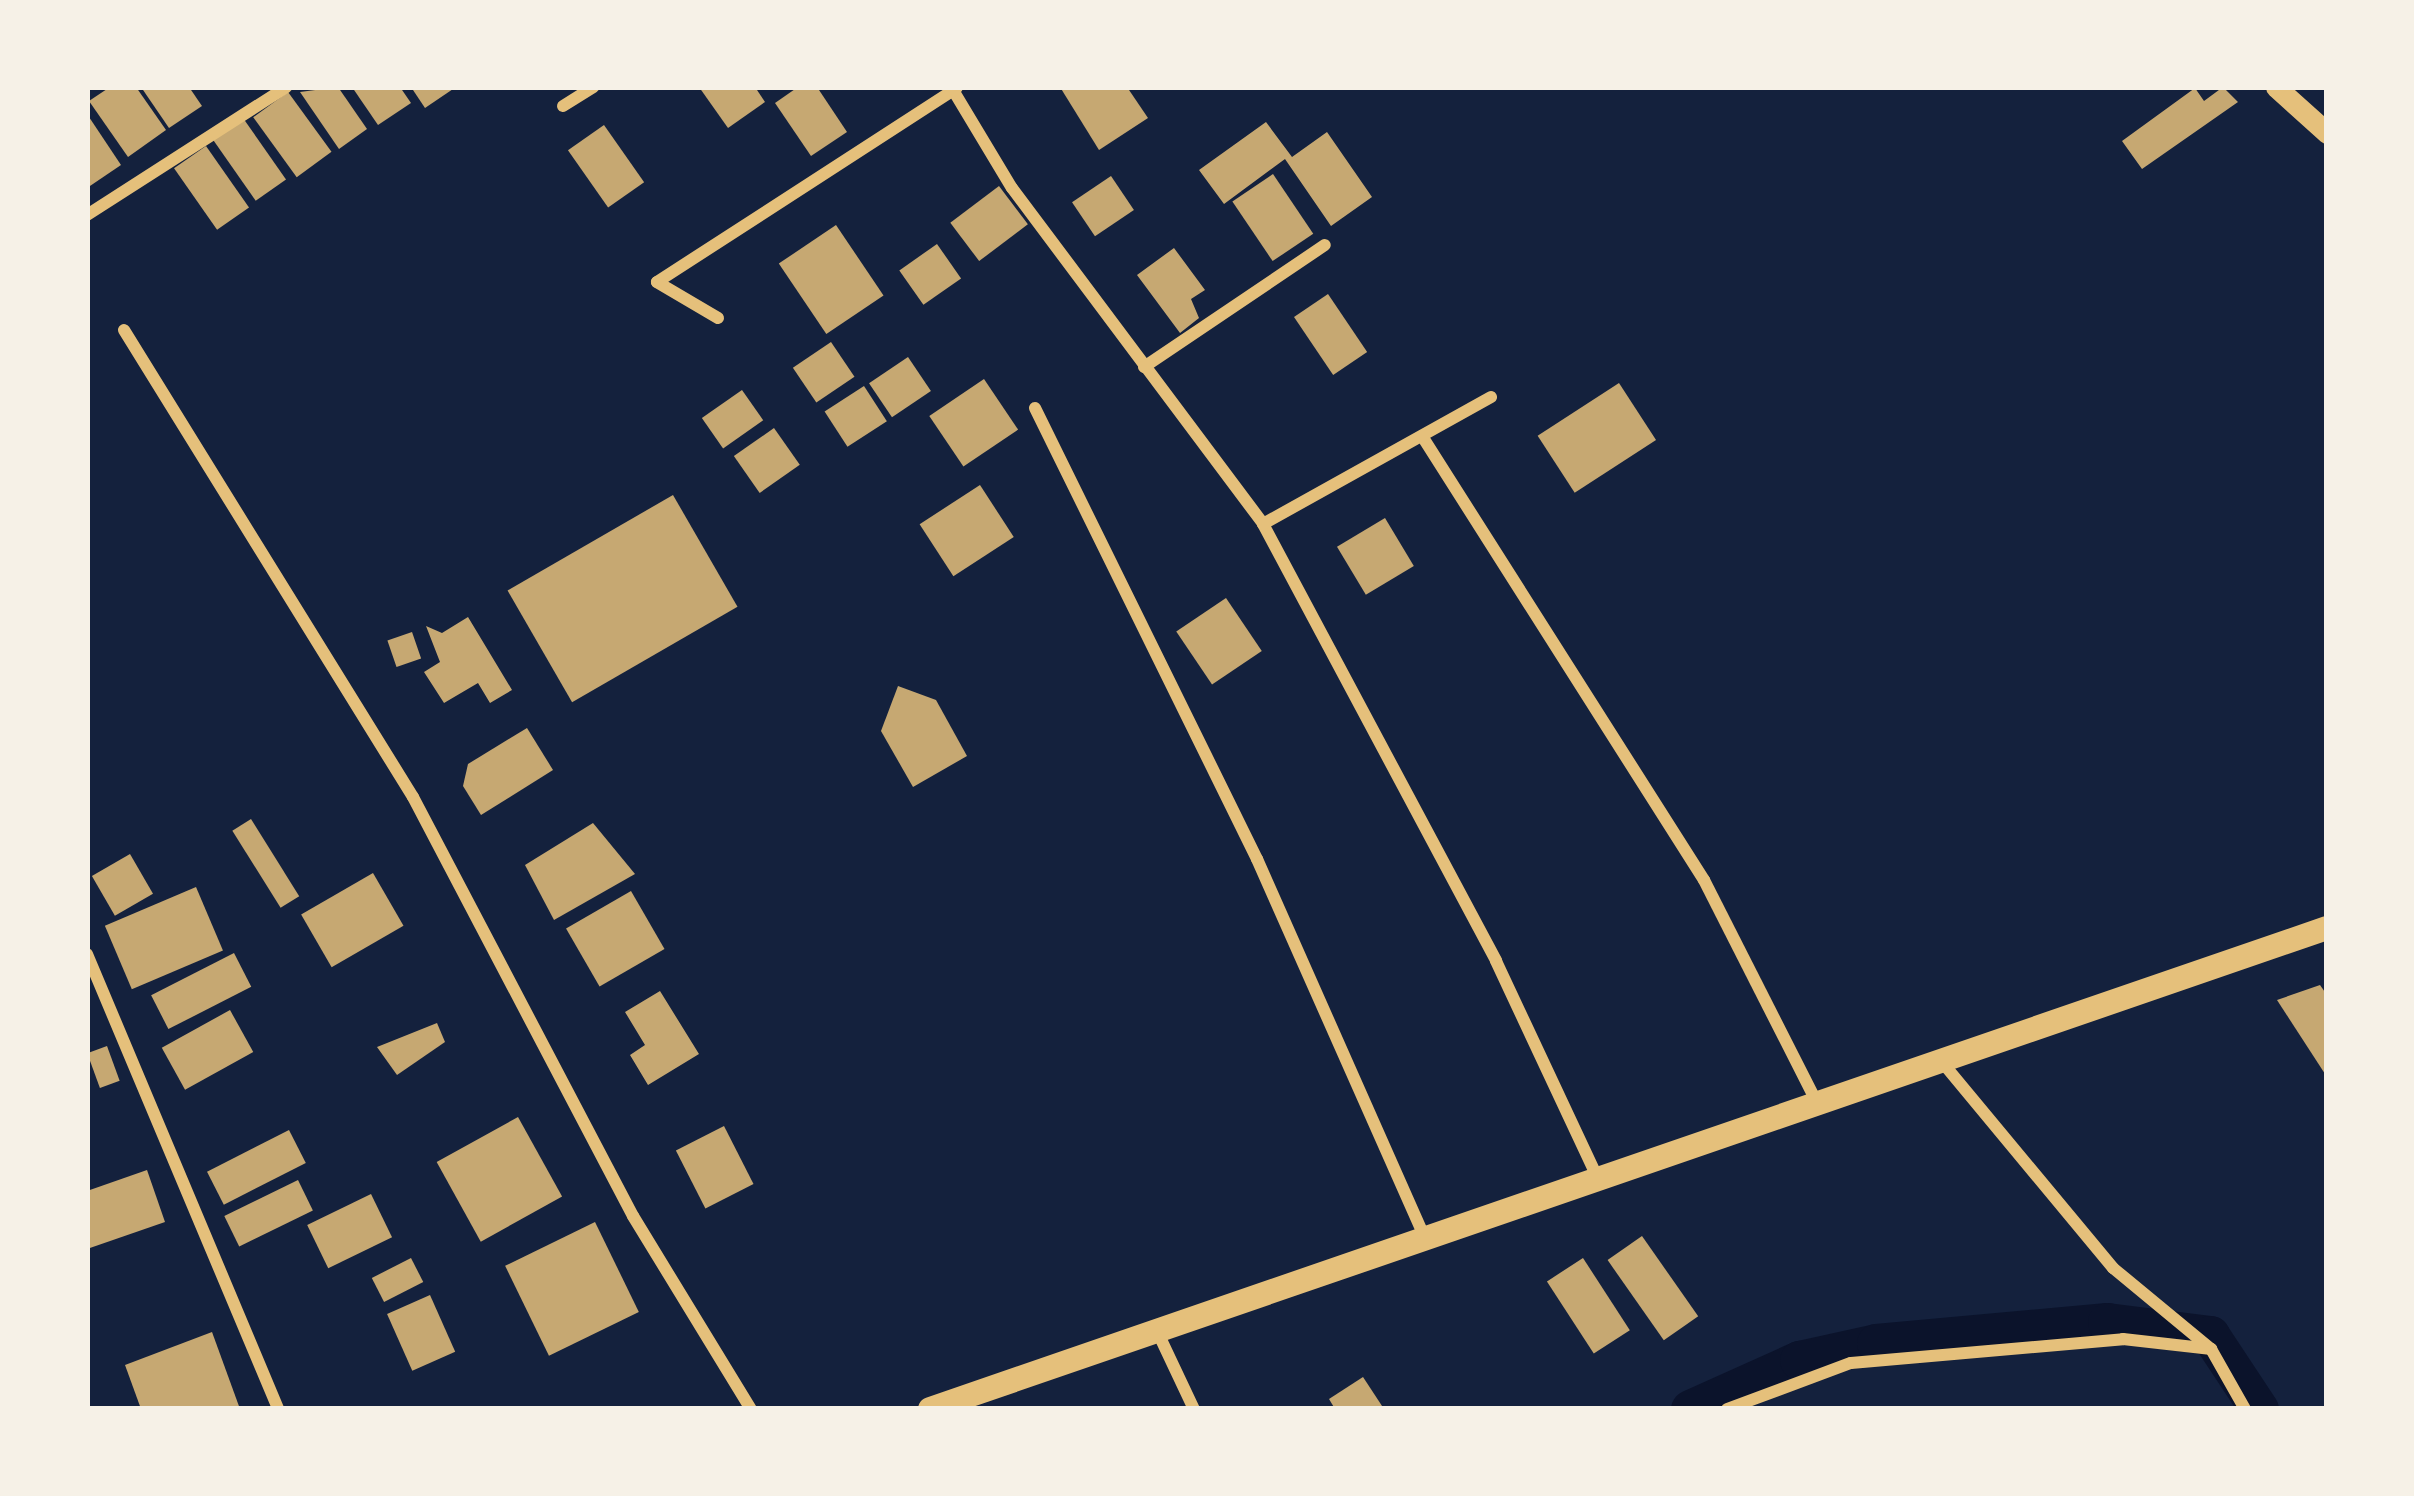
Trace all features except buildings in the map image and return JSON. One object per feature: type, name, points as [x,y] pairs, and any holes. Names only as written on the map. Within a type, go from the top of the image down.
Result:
[{"type":"main road","points":[[930,1409],[1600,1184],[2327,928]]},
{"type":"street","points":[[87,215],[286,87]]},
{"type":"street","points":[[563,106],[594,87]]},
{"type":"street","points":[[2276,87],[2327,133]]},
{"type":"street","points":[[718,318],[657,282],[948,90],[1144,367],[1263,524],[1496,961],[1600,1184]]},
{"type":"street","points":[[1144,367],[1325,244]]},
{"type":"street","points":[[124,330],[413,797],[633,1216],[752,1409]]},
{"type":"street","points":[[1263,524],[1490,397]]},
{"type":"street","points":[[1035,408],[1257,859],[1426,1242]]},
{"type":"street","points":[[1422,436],[1704,880],[1818,1106]]},
{"type":"street","points":[[87,955],[278,1409]]},
{"type":"street","points":[[1942,1062],[2113,1268],[2211,1349],[2245,1409]]},
{"type":"street","points":[[1158,1333],[1194,1409]]},
{"type":"street","points":[[1727,1409],[1851,1364],[2123,1339],[2211,1349]]},
{"type":"waterway","points":[[1690,1409],[1799,1360],[1876,1343],[2107,1322],[2210,1335],[2259,1409]]}]
